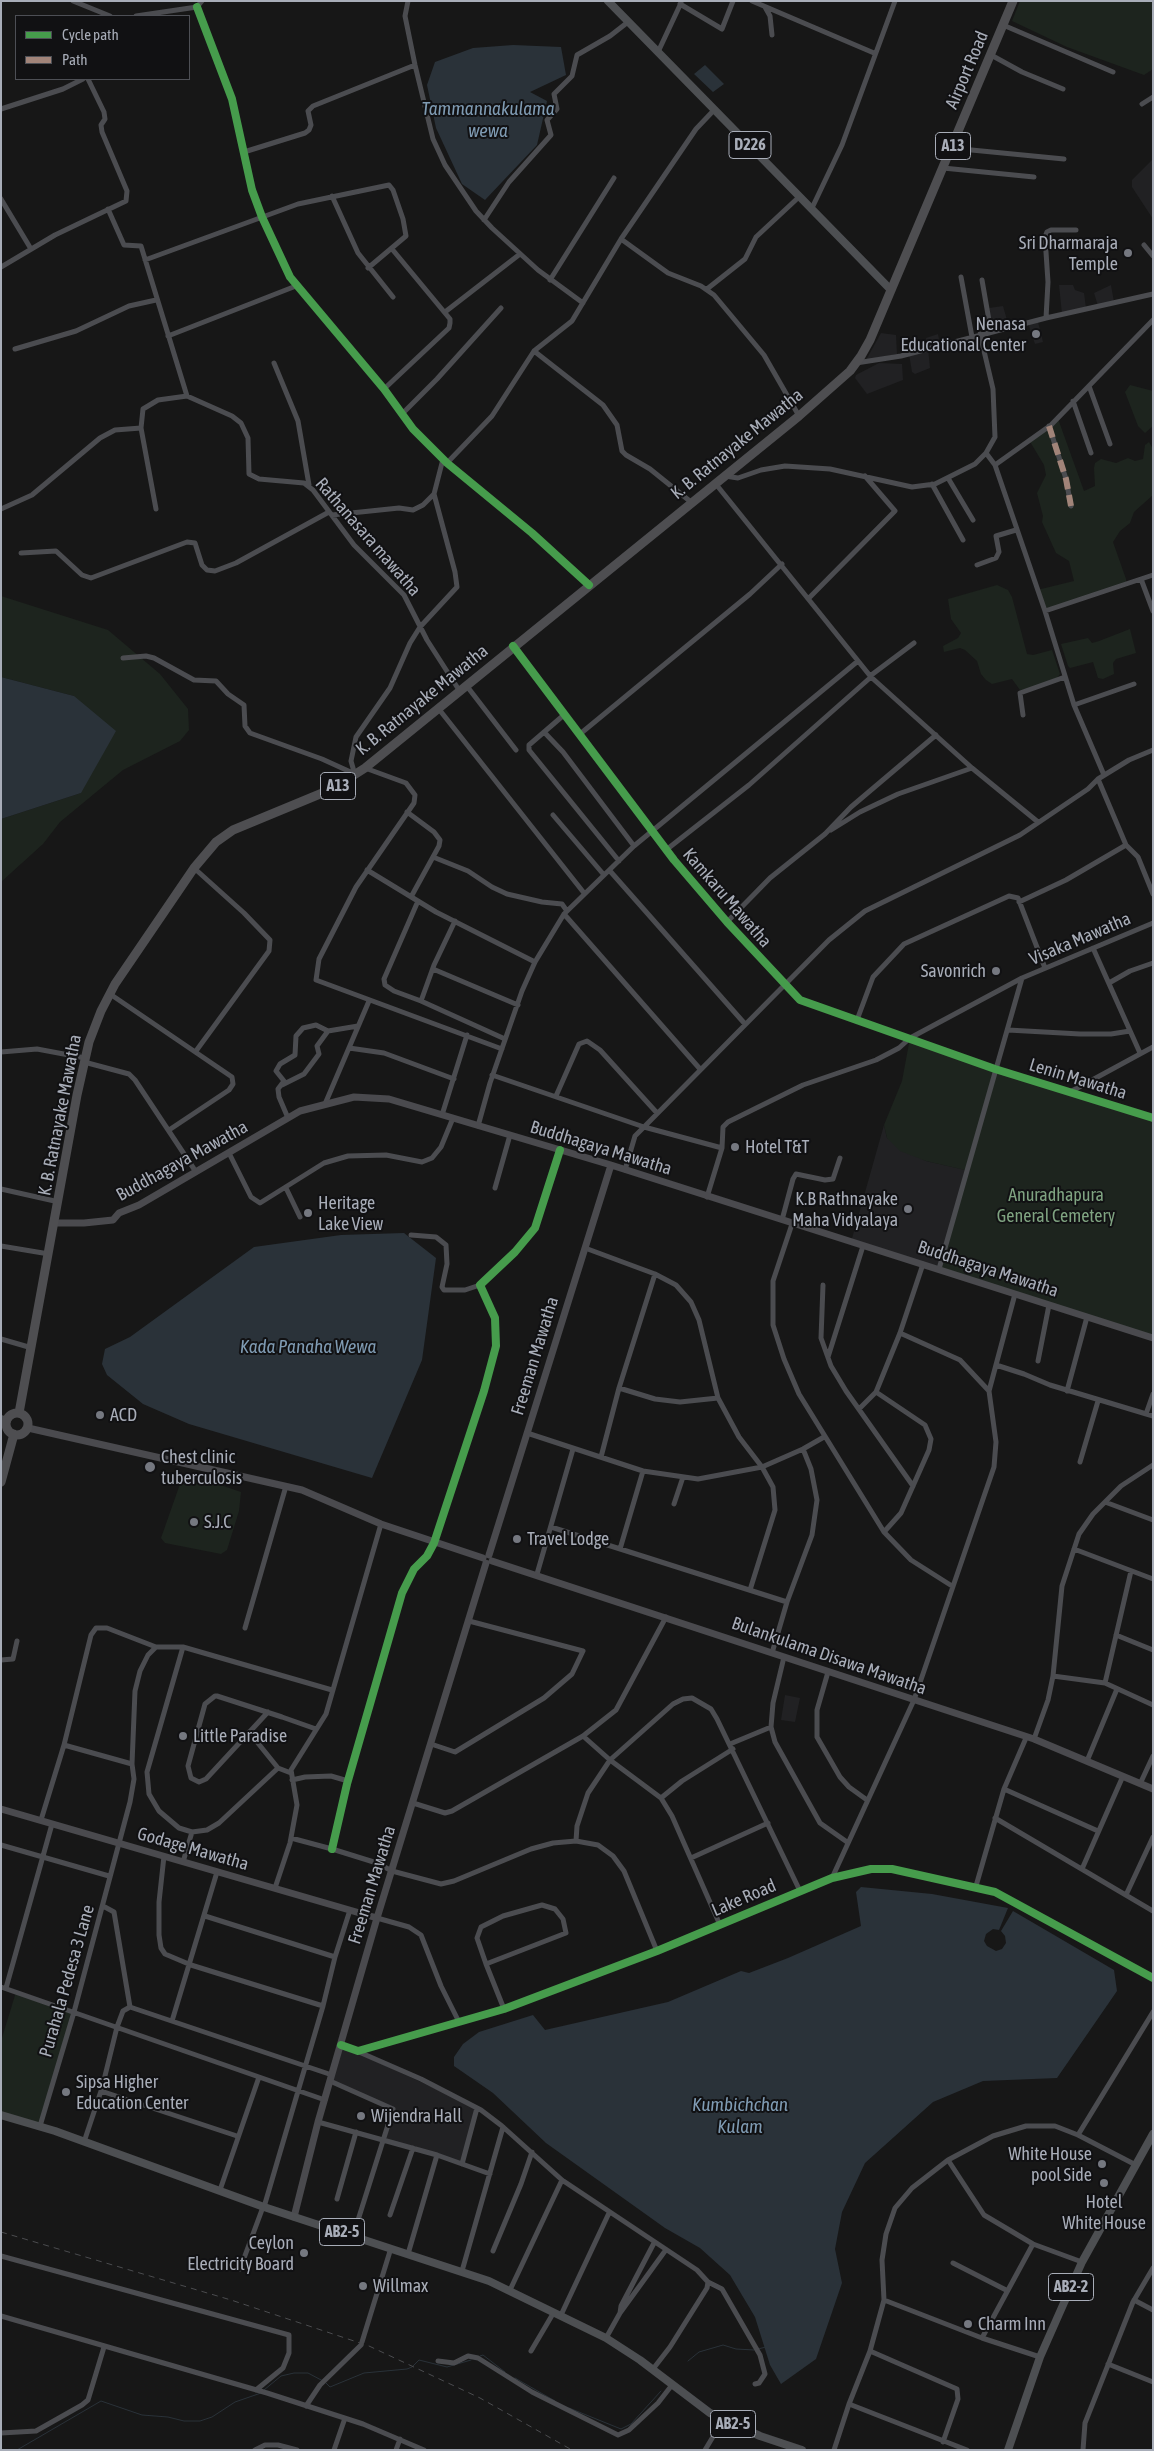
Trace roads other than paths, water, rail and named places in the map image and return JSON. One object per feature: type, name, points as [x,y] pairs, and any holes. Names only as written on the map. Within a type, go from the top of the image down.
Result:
[{"type":"highway","name":"Airport Road","points":[[891,290],[1013,1]]},
{"type":"highway","name":"K. B. Ratnayake Mawatha","points":[[19,1414],[85,1060],[95,1026],[110,994],[194,868],[216,842],[240,826],[332,789],[356,775],[798,416],[843,378],[856,363],[870,340],[891,290]]},
{"type":"highway","points":[[12,1414],[19,1414],[26,1417],[28,1428],[22,1433],[14,1434],[9,1430],[4,1420],[12,1414]]},
{"type":"highway","points":[[1,1482],[14,1434]]},
{"type":"main road","name":"D226","points":[[610,2],[891,290]]},
{"type":"main road","name":"Buddhagaya Mawatha","points":[[55,1223],[113,1220],[119,1213],[139,1205],[300,1111],[354,1097],[389,1099],[611,1165],[1153,1338]]},
{"type":"main road","name":"Freeman Mawatha","points":[[294,2217],[324,2100],[377,1918],[611,1165]]},
{"type":"main road","name":"Bulankulama Disawa Mawatha","points":[[28,1428],[302,1490],[381,1524],[434,1543],[537,1574],[1030,1738],[1153,1789]]},
{"type":"main road","name":"Godage Mawatha","points":[[1,1809],[377,1918]]},
{"type":"main road","name":"AB2-5","points":[[1,2115],[40,2126],[264,2207],[462,2271],[510,2290],[606,2338],[653,2369],[670,2384],[723,2420],[802,2450]]},
{"type":"main road","name":"AB2-2","points":[[1008,2450],[1040,2357],[1082,2262],[1134,2164],[1151,2139]]},
{"type":"street","points":[[73,1],[108,15]]},
{"type":"street","points":[[143,15],[197,7],[202,1]]},
{"type":"street","points":[[408,1],[405,16],[415,65],[439,154],[484,220],[550,280],[583,303]]},
{"type":"street","points":[[658,52],[681,3],[722,29],[733,1]]},
{"type":"street","points":[[752,1],[874,53]]},
{"type":"street","points":[[812,208],[842,145],[874,53],[896,1]]},
{"type":"street","points":[[764,6],[770,16],[772,35]]},
{"type":"street","points":[[197,7],[232,99],[252,190],[262,216],[296,286],[384,389],[413,429],[445,461],[532,533],[589,585]]},
{"type":"street","points":[[484,220],[509,182],[551,136],[547,120],[557,110],[554,94],[572,76],[577,55],[610,36],[628,22]]},
{"type":"street","points":[[1003,25],[1113,72]]},
{"type":"street","points":[[991,54],[1022,72],[1063,88]]},
{"type":"street","points":[[244,152],[305,133],[311,125],[308,111],[313,106],[415,65]]},
{"type":"street","points":[[1,109],[64,88],[81,80]]},
{"type":"street","points":[[1,267],[31,249],[126,201],[127,191],[102,132],[101,125],[105,119],[104,112],[88,80]]},
{"type":"street","points":[[1142,104],[1153,97]]},
{"type":"street","points":[[21,553],[56,550],[82,575],[91,578],[187,542],[195,543],[202,565],[207,570],[215,571],[331,514],[399,508],[413,510],[424,505],[434,494],[445,461],[492,416],[534,351],[562,331],[572,321],[621,239],[696,129],[715,109]]},
{"type":"street","points":[[952,148],[1064,159]]},
{"type":"street","points":[[943,168],[1034,177]]},
{"type":"street","points":[[550,280],[614,178]]},
{"type":"street","points":[[145,260],[298,204],[389,185],[396,198],[407,231],[406,236],[368,268]]},
{"type":"street","points":[[332,196],[358,253],[368,268],[393,297]]},
{"type":"street","points":[[707,289],[745,259],[756,237],[800,196]]},
{"type":"street","points":[[1,199],[31,249]]},
{"type":"street","points":[[108,209],[124,245],[141,246],[187,396],[168,398],[148,404],[143,410],[141,428],[156,509]]},
{"type":"street","points":[[1046,318],[1048,282],[1045,237],[1047,232],[1051,230],[1076,230]]},
{"type":"street","points":[[621,239],[668,273],[707,289],[764,355],[798,416]]},
{"type":"street","points":[[1144,245],[1153,256]]},
{"type":"street","points":[[384,389],[448,328],[450,318],[392,249]]},
{"type":"street","points":[[445,312],[520,254]]},
{"type":"street","points":[[961,277],[972,336]]},
{"type":"street","points":[[982,280],[991,332]]},
{"type":"street","points":[[168,336],[296,286]]},
{"type":"street","points":[[856,363],[901,356],[980,334],[1153,294]]},
{"type":"street","points":[[15,349],[76,330],[129,306],[156,300]]},
{"type":"street","points":[[402,414],[437,379],[501,308]]},
{"type":"street","points":[[995,465],[1049,426],[1153,320]]},
{"type":"street","points":[[724,476],[738,478],[761,470],[785,466],[830,469],[912,487],[932,484],[975,464],[986,453],[995,437],[993,389],[980,334]]},
{"type":"street","points":[[534,351],[604,405],[617,425],[622,451],[626,455],[650,469],[691,502]]},
{"type":"street","points":[[274,363],[298,420],[309,485]]},
{"type":"street","points":[[1089,386],[1110,444]]},
{"type":"street","name":"Rathanasara mawatha","points":[[187,396],[242,422],[248,438],[249,474],[259,479],[309,485],[354,545],[404,595],[420,627],[462,687],[516,750]]},
{"type":"street","points":[[1073,401],[1091,453]]},
{"type":"street","points":[[1049,426],[1066,479],[1071,506]]},
{"type":"street","points":[[1,508],[32,495],[100,438],[115,430],[141,428]]},
{"type":"street","points":[[986,453],[995,465],[1045,612],[1074,705],[1104,775]]},
{"type":"street","points":[[809,598],[895,511],[865,476]]},
{"type":"street","points":[[948,478],[972,520]]},
{"type":"street","points":[[715,483],[871,676],[972,768],[1038,822]]},
{"type":"street","points":[[932,484],[963,540]]},
{"type":"street","points":[[356,775],[351,761],[356,737],[386,694],[420,627],[456,587],[455,572],[434,494]]},
{"type":"street","points":[[977,565],[996,558],[999,552],[996,536],[1016,530]]},
{"type":"street","points":[[580,734],[750,594],[782,564]]},
{"type":"street","points":[[1045,612],[1153,575]]},
{"type":"street","points":[[1141,579],[1153,611]]},
{"type":"street","points":[[666,850],[749,785],[871,676],[914,642]]},
{"type":"street","name":"Kamkaru Mawatha","points":[[513,646],[666,850],[726,922],[800,1000],[995,1069]]},
{"type":"street","points":[[123,658],[146,656],[154,658],[194,680],[216,681],[223,690],[244,705],[245,726],[250,733],[329,762],[356,775]]},
{"type":"street","points":[[478,1126],[492,1075],[535,962],[565,913],[634,846],[858,661]]},
{"type":"street","points":[[1023,715],[1018,694],[1065,677]]},
{"type":"street","points":[[1074,705],[1134,684]]},
{"type":"street","points":[[438,708],[584,894]]},
{"type":"street","points":[[565,714],[529,745],[529,750],[619,861]]},
{"type":"street","points":[[544,732],[562,752],[634,846]]},
{"type":"street","points":[[726,922],[770,878],[825,834],[851,808],[936,735]]},
{"type":"street","points":[[626,1170],[635,1136],[829,940],[864,911],[998,847],[1038,822],[1104,775],[1129,760],[1153,750]]},
{"type":"street","points":[[365,768],[406,783],[413,790],[415,795],[414,803],[356,887],[320,958],[315,976],[316,980],[368,1001],[502,1049]]},
{"type":"street","points":[[825,834],[860,812],[898,794],[972,768]]},
{"type":"street","points":[[1098,779],[1126,845],[1138,857],[1153,894]]},
{"type":"street","points":[[408,812],[434,832],[440,840],[433,857],[410,897]]},
{"type":"street","points":[[553,815],[604,875]]},
{"type":"street","points":[[1019,902],[1066,880],[1126,845]]},
{"type":"street","points":[[433,857],[477,875],[492,887],[507,894],[542,902],[562,904],[565,913],[700,1069]]},
{"type":"street","points":[[194,868],[270,940],[269,950],[196,1051]]},
{"type":"street","points":[[367,870],[418,902],[535,962]]},
{"type":"street","points":[[610,871],[744,1024]]},
{"type":"street","points":[[857,1020],[873,977],[904,944],[1009,896],[1018,898],[1045,968]]},
{"type":"street","points":[[418,902],[384,979],[385,985],[394,991],[421,1000],[506,1039]]},
{"type":"street","points":[[421,1000],[433,969],[456,922]]},
{"type":"street","name":"Visaka Mawatha","points":[[938,1269],[1022,978],[1153,923]]},
{"type":"street","points":[[1093,948],[1140,1053]]},
{"type":"street","points":[[1109,983],[1130,971],[1153,963]]},
{"type":"street","points":[[433,969],[518,1005]]},
{"type":"street","points":[[707,1197],[722,1148],[723,1127],[728,1122],[803,1085],[876,1060],[899,1048],[910,1038],[1022,978]]},
{"type":"street","points":[[110,994],[230,1074],[233,1080],[232,1087],[169,1130]]},
{"type":"street","points":[[325,1104],[368,1001]]},
{"type":"street","points":[[282,1085],[284,1081],[276,1071],[280,1064],[295,1055],[296,1036],[302,1028],[316,1025],[328,1031],[358,1026]]},
{"type":"street","points":[[1008,1030],[1080,1034],[1111,1034],[1130,1031]]},
{"type":"street","points":[[288,1118],[279,1097],[278,1089],[304,1074],[320,1054],[317,1046],[328,1031]]},
{"type":"street","points":[[442,1115],[467,1035]]},
{"type":"street","points":[[556,1096],[579,1044],[587,1041],[600,1050],[657,1113]]},
{"type":"street","points":[[1070,1092],[1153,1047]]},
{"type":"street","points":[[349,1048],[384,1053],[454,1078]]},
{"type":"street","points":[[1,1058],[1,1052],[37,1049],[85,1060],[128,1074],[144,1092],[196,1172]]},
{"type":"street","name":"Lenin Mawatha","points":[[995,1069],[1153,1118]]},
{"type":"street","points":[[492,1075],[644,1127],[722,1148]]},
{"type":"street","points":[[229,1153],[251,1197],[260,1203],[324,1163],[348,1156],[386,1155],[422,1162],[432,1158],[441,1148],[453,1118]]},
{"type":"street","points":[[495,1188],[510,1135]]},
{"type":"street","points":[[411,1235],[436,1236],[446,1245],[447,1264],[442,1287],[444,1290],[465,1290],[480,1285],[515,1252],[536,1228],[560,1150]]},
{"type":"street","points":[[782,1220],[796,1174],[825,1180],[833,1179],[840,1158]]},
{"type":"street","points":[[286,1188],[300,1217]]},
{"type":"street","points":[[1,1189],[59,1202]]},
{"type":"street","points":[[792,1224],[773,1281],[773,1325],[784,1359],[799,1394],[884,1532],[911,1560],[952,1586]]},
{"type":"street","points":[[1,1246],[49,1254]]},
{"type":"street","points":[[828,1357],[863,1246]]},
{"type":"street","points":[[585,1248],[655,1274],[676,1285],[691,1302],[699,1320],[718,1398],[739,1437],[762,1467],[773,1487],[775,1510],[750,1590]]},
{"type":"street","points":[[859,1409],[876,1392],[900,1333],[923,1264]]},
{"type":"street","points":[[601,1457],[619,1388],[655,1274]]},
{"type":"street","points":[[332,1849],[348,1781],[402,1594],[414,1569],[427,1556],[434,1543],[484,1391],[496,1346],[495,1318],[480,1285]]},
{"type":"street","points":[[823,1285],[821,1338],[828,1357],[839,1380],[913,1486]]},
{"type":"street","points":[[832,1878],[914,1700],[994,1467],[996,1442],[990,1391],[1015,1294]]},
{"type":"street","points":[[1038,1361],[1049,1305]]},
{"type":"street","points":[[1067,1391],[1087,1316]]},
{"type":"street","points":[[900,1333],[960,1360],[990,1391]]},
{"type":"street","points":[[1,1339],[32,1348]]},
{"type":"street","points":[[996,1365],[1067,1391],[1153,1416]]},
{"type":"street","points":[[619,1388],[655,1399],[680,1402],[718,1398]]},
{"type":"street","points":[[876,1392],[925,1425],[931,1439],[929,1450],[901,1513],[884,1532]]},
{"type":"street","points":[[1146,1414],[1153,1394]]},
{"type":"street","points":[[1080,1462],[1098,1400]]},
{"type":"street","points":[[527,1433],[643,1471],[698,1479],[762,1467],[803,1449],[824,1437]]},
{"type":"street","points":[[537,1574],[573,1449]]},
{"type":"street","points":[[772,1653],[787,1602],[812,1535],[817,1500],[811,1469],[803,1449]]},
{"type":"street","points":[[976,1886],[1004,1789],[1048,1700],[1053,1676],[1062,1586],[1074,1549],[1085,1523],[1121,1486],[1153,1465]]},
{"type":"street","points":[[620,1549],[643,1471]]},
{"type":"street","points":[[674,1504],[683,1477]]},
{"type":"street","points":[[245,1628],[286,1486]]},
{"type":"street","points":[[1105,1502],[1153,1520]]},
{"type":"street","points":[[275,1888],[291,1838],[297,1805],[291,1773],[292,1767],[326,1714],[381,1524]]},
{"type":"street","points":[[551,1527],[787,1602]]},
{"type":"street","points":[[1074,1549],[1153,1579]]},
{"type":"street","points":[[1105,1684],[1131,1571]]},
{"type":"street","points":[[413,1803],[445,1813],[452,1811],[583,1736],[616,1710],[666,1617]]},
{"type":"street","points":[[431,1744],[455,1752],[544,1698],[572,1674],[583,1651],[468,1621]]},
{"type":"street","points":[[41,1820],[64,1745],[91,1635],[96,1628],[107,1628],[156,1646],[183,1647],[332,1690]]},
{"type":"street","points":[[1116,1635],[1153,1650]]},
{"type":"street","points":[[1,1660],[13,1659],[17,1641]]},
{"type":"street","name":"Purahala Pedesa 3 Lane","points":[[40,2126],[74,2012],[130,1802],[134,1779],[132,1764],[135,1692],[140,1671],[148,1655],[156,1646]]},
{"type":"street","points":[[183,1647],[149,1760],[147,1784],[153,1802],[166,1819],[179,1828],[192,1832],[207,1830],[219,1823],[278,1768]]},
{"type":"street","points":[[784,1657],[773,1704],[771,1727],[775,1742],[820,1823],[847,1842]]},
{"type":"street","points":[[828,1672],[817,1710],[816,1737],[840,1777],[849,1787],[867,1800]]},
{"type":"street","points":[[1053,1676],[1105,1684],[1153,1705]]},
{"type":"street","points":[[1087,1761],[1116,1689]]},
{"type":"street","points":[[268,1712],[204,1781],[197,1782],[191,1778],[188,1766],[205,1704],[209,1699],[217,1696],[268,1712],[316,1729]]},
{"type":"street","points":[[576,1840],[577,1826],[588,1793],[610,1760],[672,1704],[683,1699],[692,1698],[711,1709],[732,1747],[800,1891]]},
{"type":"street","points":[[661,1798],[682,1781],[732,1747],[771,1727]]},
{"type":"street","points":[[249,1732],[278,1768],[291,1773]]},
{"type":"street","points":[[583,1736],[610,1760],[661,1798],[672,1816],[720,1925]]},
{"type":"street","points":[[64,1745],[132,1764]]},
{"type":"street","points":[[1140,1784],[1153,1756]]},
{"type":"street","points":[[292,1780],[305,1777],[330,1776],[348,1781]]},
{"type":"street","points":[[1082,1869],[1123,1776]]},
{"type":"street","points":[[1004,1789],[1098,1831]]},
{"type":"street","points":[[995,1818],[1153,1911]]},
{"type":"street","points":[[691,1858],[768,1823]]},
{"type":"street","points":[[52,1824],[3,1988],[324,2100]]},
{"type":"street","points":[[183,1862],[192,1832]]},
{"type":"street","points":[[1126,1895],[1153,1837]]},
{"type":"street","points":[[291,1838],[377,1863],[392,1871],[441,1884],[454,1881],[531,1849],[553,1843],[576,1840],[598,1846],[613,1856],[624,1871],[657,1951]]},
{"type":"street","points":[[1,1844],[109,1876]]},
{"type":"street","points":[[164,1856],[158,1902],[161,1948],[165,1954],[191,1965],[324,2006]]},
{"type":"street","name":"Lake Road","points":[[358,2051],[504,2009],[657,1951],[832,1878],[871,1869],[892,1869],[976,1886],[995,1892],[1153,1978]]},
{"type":"street","points":[[172,2021],[191,1965],[218,1872]]},
{"type":"street","points":[[486,1964],[566,1933],[563,1919],[555,1909],[542,1905],[503,1916],[482,1927],[477,1938],[486,1964],[504,2009]]},
{"type":"street","points":[[103,1906],[114,1912],[130,2007]]},
{"type":"street","points":[[240,2269],[264,2207],[324,2006],[335,1957],[350,1910]]},
{"type":"street","points":[[205,1916],[335,1957]]},
{"type":"street","points":[[377,1918],[409,1927],[421,1935],[441,1986],[459,2022]]},
{"type":"street","points":[[84,2142],[101,2091],[117,2027],[123,2011],[130,2007],[306,2066],[392,2109],[353,2236]]},
{"type":"street","points":[[1078,2135],[1153,2012]]},
{"type":"street","points":[[341,2045],[421,2079],[477,2108],[504,2127],[562,2180],[665,2251],[697,2270],[708,2282],[722,2289],[760,2355],[765,2374],[759,2383],[755,2384]]},
{"type":"street","points":[[220,2190],[237,2136],[259,2077]]},
{"type":"street","points":[[101,2091],[237,2136]]},
{"type":"street","points":[[462,2164],[477,2108]]},
{"type":"street","points":[[318,2122],[437,2155],[490,2174]]},
{"type":"street","points":[[834,2450],[849,2404],[870,2352],[884,2300],[882,2260],[886,2234],[895,2208],[912,2188],[948,2160],[993,2136],[1026,2126],[1055,2126],[1078,2135],[1134,2164]]},
{"type":"street","points":[[462,2271],[504,2127]]},
{"type":"street","points":[[337,2199],[356,2132]]},
{"type":"street","points":[[390,2216],[413,2148]]},
{"type":"street","points":[[493,2251],[532,2152]]},
{"type":"street","points":[[408,2254],[437,2155]]},
{"type":"street","points":[[948,2160],[984,2215],[1033,2244],[1082,2262]]},
{"type":"street","points":[[510,2290],[562,2180]]},
{"type":"street","points":[[531,2351],[558,2313],[609,2213]]},
{"type":"street","points":[[620,2313],[621,2306],[654,2243]]},
{"type":"street","points":[[982,2338],[1006,2290],[1033,2244]]},
{"type":"street","points":[[306,2406],[326,2378],[361,2344],[391,2248]]},
{"type":"street","points":[[606,2338],[620,2313],[665,2251]]},
{"type":"street","points":[[1,2256],[289,2335],[289,2353],[283,2368],[258,2390]]},
{"type":"street","points":[[953,2263],[1006,2290]]},
{"type":"street","points":[[1083,2450],[1085,2423],[1134,2300],[1153,2268]]},
{"type":"street","points":[[653,2369],[707,2288],[708,2282]]},
{"type":"street","points":[[884,2300],[982,2338],[1040,2357]]},
{"type":"street","points":[[1134,2300],[1153,2310]]},
{"type":"street","points":[[1,2316],[258,2390],[345,2418],[424,2450]]},
{"type":"street","points":[[1,2434],[36,2431],[88,2400],[104,2346]]},
{"type":"street","points":[[870,2352],[956,2389],[958,2399],[943,2442]]},
{"type":"street","points":[[438,2361],[454,2363],[468,2356],[476,2357],[532,2392],[618,2435],[629,2430],[658,2403],[670,2384]]},
{"type":"street","points":[[1108,2364],[1153,2382]]},
{"type":"street","points":[[849,2404],[943,2442],[968,2450]]},
{"type":"street","points":[[334,2450],[345,2418]]},
{"type":"street","points":[[705,2450],[723,2420]]},
{"type":"street","points":[[396,2450],[400,2439]]},
{"type":"street","points":[[255,2450],[265,2445],[278,2445],[297,2450]]},
{"type":"water","name":"Tammannakulama wewa","points":[[513,45],[561,47],[566,75],[530,92],[547,101],[537,145],[485,200],[462,184],[436,128],[427,85],[435,62],[473,48]]},
{"type":"water","points":[[705,65],[724,84],[713,92],[694,74]]},
{"type":"water","points":[[1,677],[74,696],[116,731],[81,793],[1,819]]},
{"type":"water","name":"Kada Panaha Wewa","points":[[404,1233],[436,1258],[422,1360],[372,1478],[189,1424],[143,1404],[107,1375],[102,1364],[105,1349],[130,1337],[254,1247],[341,1235]]},
{"type":"water","name":"Kumbichchan Kulam","points":[[861,1887],[932,1894],[1008,1908],[999,1930],[993,1929],[986,1934],[984,1941],[987,1946],[996,1951],[1002,1949],[1006,1943],[1005,1936],[1001,1931],[1013,1911],[1114,1970],[1117,1991],[1057,2078],[983,2081],[933,2102],[865,2163],[842,2212],[835,2249],[842,2283],[816,2359],[781,2384],[770,2365],[755,2317],[730,2275],[700,2248],[665,2228],[546,2143],[493,2093],[454,2066],[454,2057],[463,2044],[479,2032],[533,2015],[545,2030],[668,2002],[741,1971],[749,1973],[788,1958],[861,1926],[856,1892]]},
{"type":"waterway","points":[[688,2361],[699,2352],[723,2345],[736,2349],[754,2350]]},
{"type":"waterway","points":[[758,2349],[766,2347]]},
{"type":"waterway","points":[[480,2356],[483,2355],[505,2372]]},
{"type":"waterway","points":[[326,2383],[330,2387],[364,2373],[407,2369],[419,2360],[447,2367],[471,2360]]},
{"type":"waterway","points":[[264,2390],[281,2376],[294,2373],[308,2373],[323,2381]]},
{"type":"waterway","points":[[515,2378],[555,2401]]},
{"type":"waterway","points":[[569,2408],[621,2429],[631,2424],[661,2391]]},
{"type":"waterway","points":[[17,2450],[101,2401],[142,2415],[168,2417],[184,2421],[200,2421],[212,2417],[235,2402],[261,2393]]},
{"type":"railway","points":[[1,2232],[231,2300],[369,2346],[480,2398],[572,2450]]},
{"type":"place","name":"Sri Dharmaraja Temple","points":[[1128,253]]},
{"type":"place","name":"Nenasa Educational Center","points":[[1036,334]]},
{"type":"place","name":"Savonrich","points":[[996,971]]},
{"type":"place","name":"Hotel T&T","points":[[735,1147]]},
{"type":"place","name":"K.B Rathnayake Maha Vidyalaya","points":[[908,1209]]},
{"type":"place","name":"Heritage Lake View","points":[[308,1213]]},
{"type":"place","name":"ACD","points":[[100,1415]]},
{"type":"place","name":"Chest clinic tuberculosis","points":[[150,1467]]},
{"type":"place","name":"S.J.C","points":[[194,1522]]},
{"type":"place","name":"Travel Lodge","points":[[517,1539]]},
{"type":"place","name":"Little Paradise","points":[[183,1736]]},
{"type":"place","name":"Sipsa Higher Education Center","points":[[66,2092]]},
{"type":"place","name":"Wijendra Hall","points":[[361,2116]]},
{"type":"place","name":"White House pool Side","points":[[1102,2164]]},
{"type":"place","name":"Hotel White House","points":[[1104,2183]]},
{"type":"place","name":"Ceylon Electricity Board","points":[[304,2253]]},
{"type":"place","name":"Willmax","points":[[363,2286]]},
{"type":"place","name":"Charm Inn","points":[[968,2324]]},
{"type":"park label","name":"Anuradhapura General Cemetery","points":[[1056,1205]]}]
